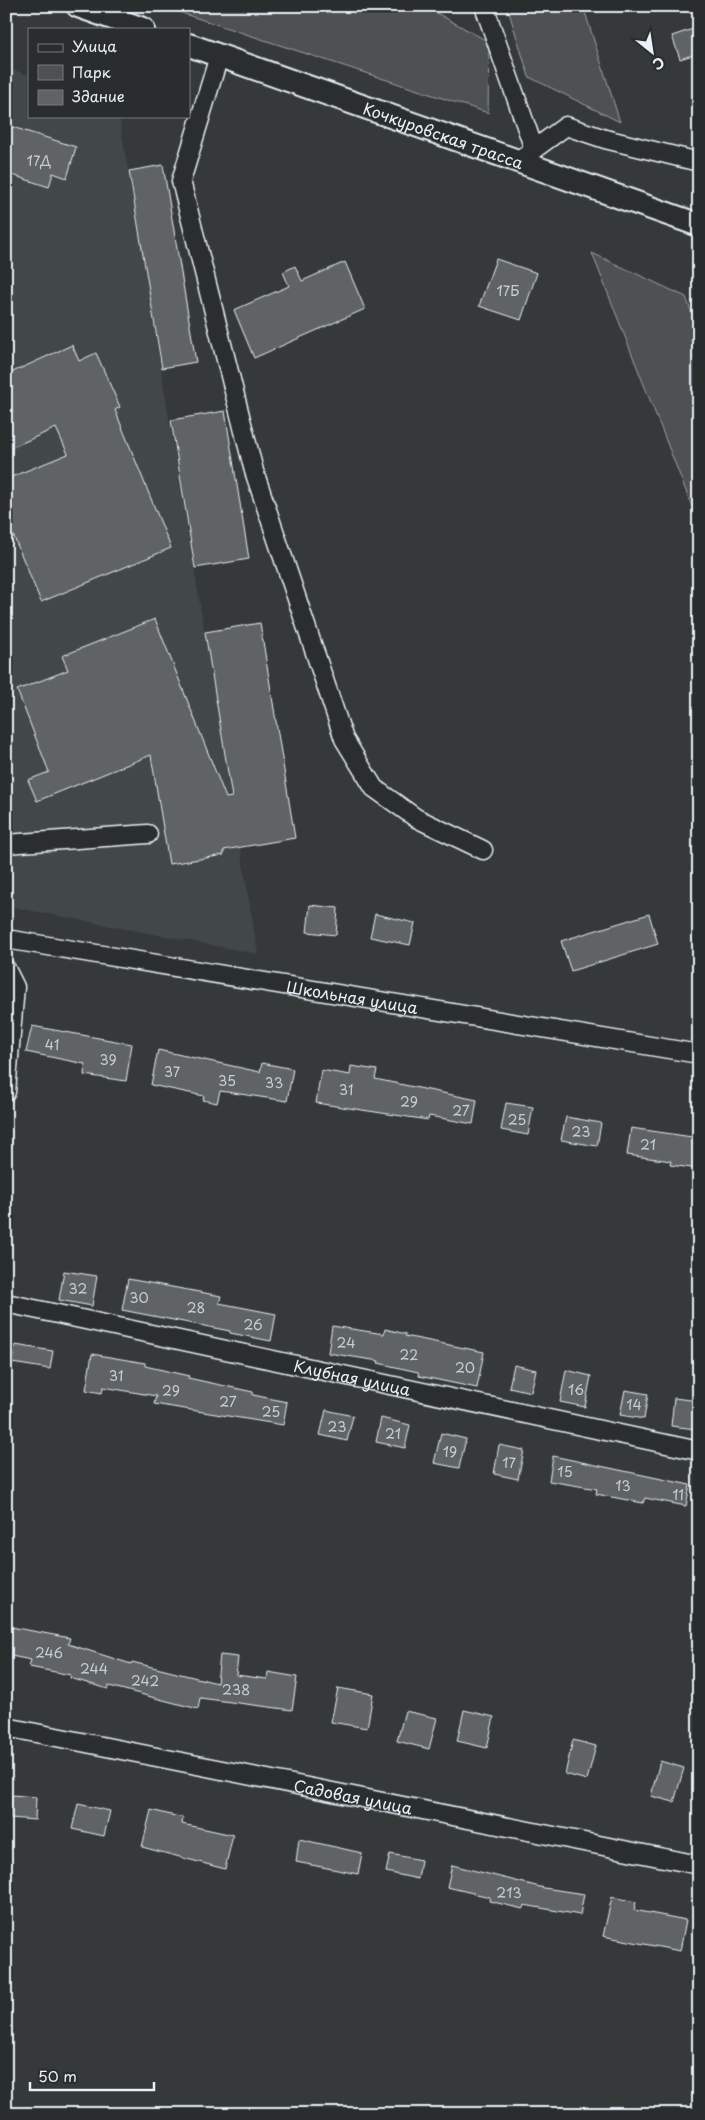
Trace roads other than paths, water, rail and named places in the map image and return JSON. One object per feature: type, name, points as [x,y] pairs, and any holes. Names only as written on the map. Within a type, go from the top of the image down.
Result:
[{"type":"main road","points":[[78,6],[139,28]]},
{"type":"main road","name":"Кочкуровская трасса","points":[[190,45],[526,155],[699,225]]},
{"type":"street","points":[[484,6],[526,155],[566,126],[605,139],[699,162]]},
{"type":"street","points":[[219,56],[181,181],[254,471],[344,739],[374,788],[416,818],[483,850]]},
{"type":"street","points":[[6,844],[148,834]]},
{"type":"street","name":"Школьная улица","points":[[6,939],[699,1054]]},
{"type":"street","points":[[6,969],[15,987],[6,1092]]},
{"type":"street","name":"Клубная улица","points":[[6,1303],[699,1451]]},
{"type":"street","name":"Садовая улица","points":[[6,1728],[699,1864]]}]
